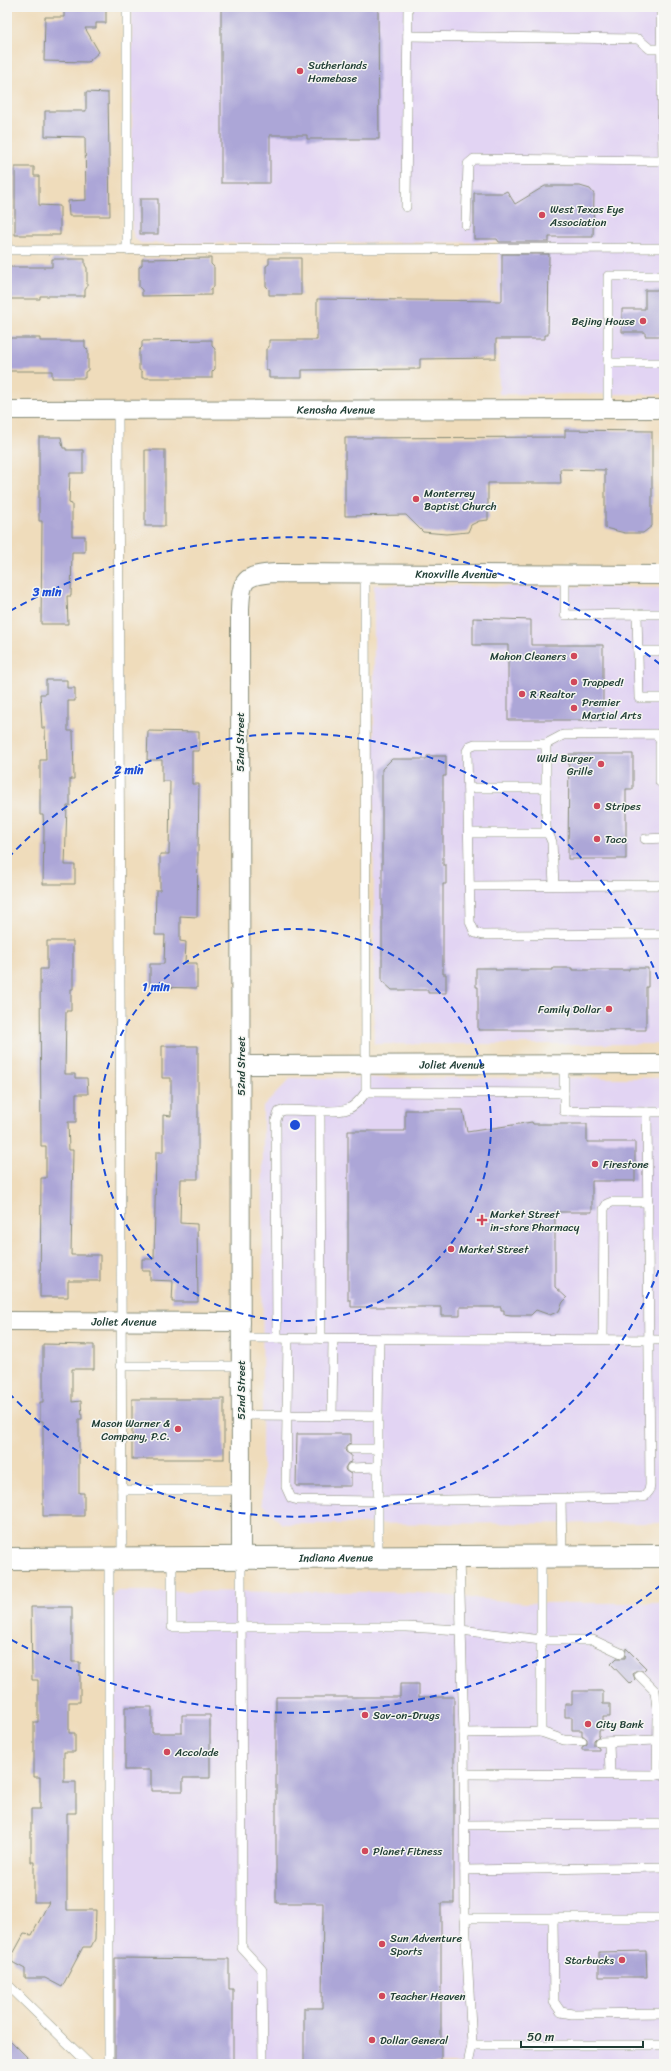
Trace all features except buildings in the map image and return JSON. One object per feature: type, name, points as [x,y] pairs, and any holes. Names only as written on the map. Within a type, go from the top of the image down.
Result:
[{"type":"main road","name":"Indiana Avenue","points":[[7,1559],[664,1556]]},
{"type":"street","name":"Kenosha Avenue","points":[[7,410],[664,409]]},
{"type":"street","name":"Knoxville Avenue","points":[[250,578],[256,574],[276,573],[664,574]]},
{"type":"street","name":"52nd Street","points":[[241,1559],[240,610],[241,591],[244,583],[250,578]]},
{"type":"street","name":"Joliet Avenue","points":[[241,1065],[664,1064]]},
{"type":"street","name":"Joliet Avenue","points":[[7,1321],[120,1322],[241,1330]]},
{"type":"lane","points":[[127,7],[127,250]]},
{"type":"lane","points":[[406,207],[408,7]]},
{"type":"lane","points":[[466,225],[468,164],[474,159],[664,160],[661,7]]},
{"type":"lane","points":[[408,36],[638,39],[650,49],[663,49]]},
{"type":"lane","points":[[7,215],[7,250],[664,248]]},
{"type":"lane","points":[[608,409],[608,276],[664,276]]},
{"type":"lane","points":[[608,363],[664,363]]},
{"type":"lane","points":[[108,2064],[115,1559],[122,1490],[120,1366],[118,410]]},
{"type":"lane","points":[[277,1338],[276,1120],[279,1112],[285,1110],[345,1112],[357,1104],[366,1092],[365,574]]},
{"type":"lane","points":[[565,574],[565,615],[664,614]]},
{"type":"lane","points":[[637,614],[638,698],[664,698]]},
{"type":"lane","points":[[638,651],[664,651]]},
{"type":"lane","points":[[660,782],[663,739],[656,734],[563,735],[546,744],[475,744],[470,746],[467,751],[470,922],[475,933],[483,935],[664,934]]},
{"type":"lane","points":[[546,744],[546,828],[552,842],[554,885]]},
{"type":"lane","points":[[468,788],[546,788]]},
{"type":"lane","points":[[469,833],[548,833]]},
{"type":"lane","points":[[645,838],[664,838]]},
{"type":"lane","points":[[470,886],[664,885]]},
{"type":"lane","points":[[564,1064],[564,1111],[664,1112]]},
{"type":"lane","points":[[366,1092],[564,1093]]},
{"type":"lane","points":[[320,1111],[321,1339]]},
{"type":"lane","points":[[288,1339],[288,1415],[292,1449],[286,1467],[286,1487],[291,1498],[298,1500],[378,1501],[636,1499],[644,1497],[649,1491],[647,1112]]},
{"type":"lane","points":[[604,1339],[604,1209],[607,1204],[612,1202],[648,1202]]},
{"type":"lane","points":[[241,1330],[288,1339],[664,1340]]},
{"type":"lane","points":[[332,1416],[333,1339]]},
{"type":"lane","points":[[378,1558],[379,1340]]},
{"type":"lane","points":[[120,1366],[241,1366]]},
{"type":"lane","points":[[241,1415],[378,1416]]},
{"type":"lane","points":[[351,1450],[378,1449]]},
{"type":"lane","points":[[286,1467],[296,1467]]},
{"type":"lane","points":[[351,1468],[378,1467]]},
{"type":"lane","points":[[122,1490],[241,1490]]},
{"type":"lane","points":[[541,1732],[541,1640],[551,1557],[561,1499]]},
{"type":"lane","points":[[172,1558],[172,1627],[407,1627],[461,1630],[541,1640],[593,1640],[621,1653]]},
{"type":"lane","points":[[459,1558],[465,1774],[466,1918],[472,2045],[468,2064]]},
{"type":"lane","points":[[241,1559],[242,1948],[262,1970],[263,2064]]},
{"type":"lane","points":[[465,1774],[661,1774],[655,1691],[639,1675]]},
{"type":"lane","points":[[464,1733],[541,1732],[564,1740],[582,1741]]},
{"type":"lane","points":[[610,1774],[604,1742],[658,1740]]},
{"type":"lane","points":[[465,1825],[664,1824]]},
{"type":"lane","points":[[465,1870],[664,1867]]},
{"type":"lane","points":[[466,1918],[664,1918]]},
{"type":"lane","points":[[553,1918],[554,2002],[561,2012],[572,2014],[664,2013]]},
{"type":"lane","points":[[7,1984],[89,2064]]},
{"type":"lane","points":[[472,2045],[664,2045]]},
{"type":"shaded area","points":[[132,7],[664,7],[664,394],[499,394],[498,242],[141,243],[135,239],[132,230]]},
{"type":"shaded area","points":[[374,585],[664,588],[664,1044],[374,1044]]},
{"type":"shaded area","points":[[291,1078],[664,1078],[664,1523],[282,1524],[262,1504],[263,1107]]},
{"type":"shaded area","points":[[117,1591],[377,1592],[417,1593],[526,1603],[664,1603],[664,2064],[111,2064],[113,1595]]},
{"type":"place","name":"Sutherlands Homebase","points":[[300,71]]},
{"type":"place","name":"West Texas Eye Association","points":[[542,215]]},
{"type":"place","name":"Bejing House","points":[[643,321]]},
{"type":"place","name":"Monterrey Baptist Church","points":[[416,499]]},
{"type":"place","name":"Mahon Cleaners","points":[[574,656]]},
{"type":"place","name":"Trapped!","points":[[574,682]]},
{"type":"place","name":"R Realtor","points":[[522,694]]},
{"type":"place","name":"Premier Martial Arts","points":[[574,708]]},
{"type":"place","name":"Wild Burger Grille","points":[[601,764]]},
{"type":"place","name":"Stripes","points":[[597,806]]},
{"type":"place","name":"Taco","points":[[597,839]]},
{"type":"place","name":"Family Dollar","points":[[609,1009]]},
{"type":"place","name":"Firestone","points":[[595,1164]]},
{"type":"place","name":"Market Street in-store Pharmacy","points":[[482,1220]]},
{"type":"place","name":"Market Street","points":[[451,1249]]},
{"type":"place","name":"Mason Warner & Company, P.C.","points":[[178,1429]]},
{"type":"place","name":"Sav-on-Drugs","points":[[365,1715]]},
{"type":"place","name":"City Bank","points":[[588,1724]]},
{"type":"place","name":"Accolade","points":[[167,1752]]},
{"type":"place","name":"Planet Fitness","points":[[365,1851]]},
{"type":"place","name":"Sun Adventure Sports","points":[[382,1944]]},
{"type":"place","name":"Starbucks","points":[[622,1960]]},
{"type":"place","name":"Teacher Heaven","points":[[382,1996]]},
{"type":"place","name":"Dollar General","points":[[372,2040]]}]
